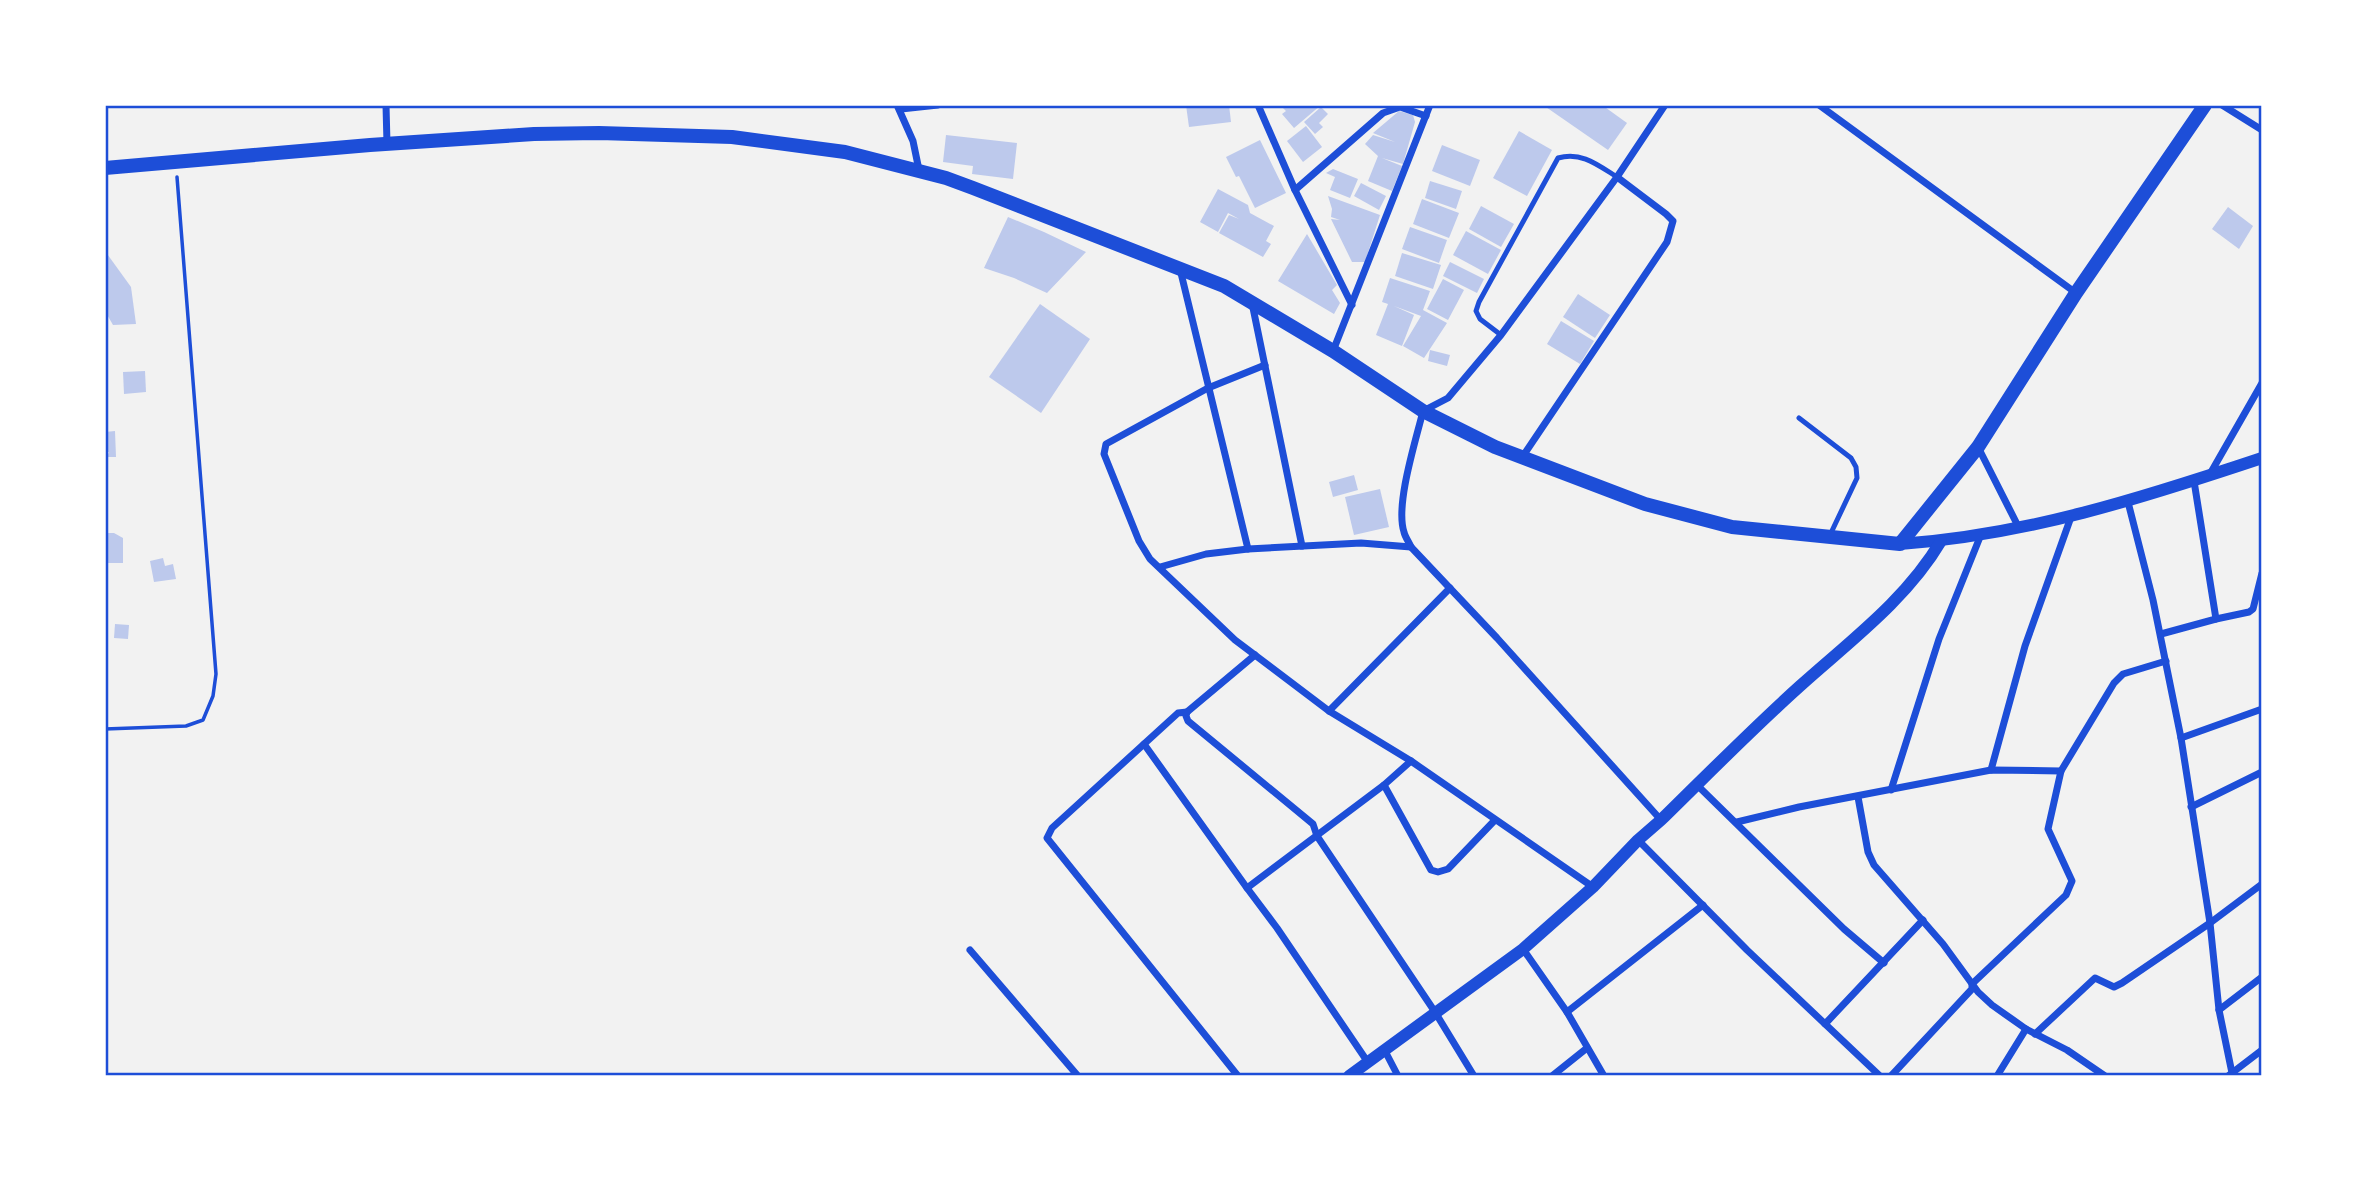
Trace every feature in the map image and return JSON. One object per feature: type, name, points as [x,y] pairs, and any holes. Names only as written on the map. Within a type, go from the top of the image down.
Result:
[{"type":"main road","points":[[105,168],[534,134],[732,137],[845,152],[973,188],[1224,286],[1334,351],[1423,411],[1495,447],[1645,504],[1732,527],[1899,544],[1978,447],[2076,293],[2205,105]]},
{"type":"street","points":[[386,105],[387,144]]},
{"type":"street","points":[[920,171],[913,141],[899,107],[938,105]]},
{"type":"street","points":[[1258,105],[1295,190],[1352,304]]},
{"type":"street","points":[[1334,351],[1430,105]]},
{"type":"street","points":[[1661,820],[1411,547],[1404,533],[1402,503],[1423,411],[1448,398],[1501,335],[1617,177],[1665,105]]},
{"type":"street","points":[[1819,105],[2076,293]]},
{"type":"street","points":[[2222,105],[2262,130]]},
{"type":"street","points":[[1295,190],[1383,113],[1400,107],[1426,116]]},
{"type":"street","points":[[1523,456],[1667,242],[1673,221],[1617,177]]},
{"type":"street","points":[[1180,269],[1248,549]]},
{"type":"street","points":[[1252,303],[1302,546]]},
{"type":"street","points":[[1265,365],[1208,388],[1111,440],[1104,451],[1139,541],[1150,559],[1199,608],[1329,711],[1411,761],[1593,887]]},
{"type":"street","points":[[2209,476],[2262,383]]},
{"type":"street","points":[[1978,447],[2019,528]]},
{"type":"street","points":[[1899,544],[1980,537],[2071,517],[2128,502],[2262,458]]},
{"type":"street","points":[[2193,481],[2216,619]]},
{"type":"street","points":[[2128,502],[2161,634],[2181,738],[2230,1074],[2262,1050]]},
{"type":"street","points":[[1991,771],[2025,646],[2071,517]]},
{"type":"street","points":[[1891,790],[1938,639],[1980,537]]},
{"type":"street","points":[[1349,1076],[1523,949],[1593,887],[1638,840],[1798,688],[1866,629],[1927,565],[1941,541]]},
{"type":"street","points":[[1160,567],[1206,554],[1248,549],[1361,543],[1411,547]]},
{"type":"street","points":[[2161,634],[2249,612],[2253,609],[2262,573]]},
{"type":"street","points":[[1329,711],[1450,588]]},
{"type":"street","points":[[1238,1076],[1047,838],[1052,828],[1178,713],[1187,712],[1255,655]]},
{"type":"street","points":[[1891,1076],[1972,989],[1972,984],[2068,891],[2071,881],[2048,829],[2061,771],[2114,683],[2123,674],[2166,661]]},
{"type":"street","points":[[2181,738],[2262,709]]},
{"type":"street","points":[[1187,712],[1188,721],[1313,824],[1317,836],[1436,1012],[1474,1076]]},
{"type":"street","points":[[1144,744],[1277,928],[1367,1061]]},
{"type":"street","points":[[1247,888],[1384,785],[1411,761]]},
{"type":"street","points":[[1737,822],[1800,807],[1991,771],[2061,771]]},
{"type":"street","points":[[2191,807],[2262,772]]},
{"type":"street","points":[[1384,785],[1431,870],[1438,872],[1448,869],[1495,820]]},
{"type":"street","points":[[1697,785],[1844,929],[1884,963]]},
{"type":"street","points":[[1858,797],[1868,852],[1874,865],[1944,944],[1972,984],[1992,1005],[2026,1030],[2067,1050],[2105,1076]]},
{"type":"street","points":[[1638,840],[1880,1076]]},
{"type":"street","points":[[2035,1034],[2095,978],[2114,987],[2122,983],[2262,884]]},
{"type":"street","points":[[1567,1012],[1703,905]]},
{"type":"street","points":[[1825,1024],[1923,920]]},
{"type":"street","points":[[1523,949],[1567,1012],[1604,1076]]},
{"type":"street","points":[[970,950],[1078,1076]]},
{"type":"street","points":[[2219,1010],[2262,977]]},
{"type":"street","points":[[1997,1076],[2026,1030]]},
{"type":"street","points":[[1552,1076],[1587,1048]]},
{"type":"street","points":[[1385,1051],[1398,1076]]},
{"type":"lane","points":[[1501,335],[1480,319],[1476,311],[1558,158],[1570,154],[1585,158],[1617,177]]},
{"type":"lane","points":[[1799,418],[1851,458],[1856,467],[1857,478],[1829,538]]},
{"type":"path","points":[[105,729],[186,726],[203,720],[214,696],[216,674],[175,162]]},
{"type":"building","points":[[1186,105],[1229,105],[1231,122],[1189,127]]},
{"type":"building","points":[[1280,105],[1321,105],[1294,128],[1282,114],[1286,111]]},
{"type":"building","points":[[1543,105],[1602,105],[1627,123],[1608,150]]},
{"type":"building","points":[[1321,107],[1328,114],[1319,123],[1323,127],[1315,134],[1304,122]]},
{"type":"building","points":[[1399,111],[1413,115],[1415,122],[1403,164],[1382,158],[1402,166],[1392,191],[1368,181],[1378,156],[1365,144],[1373,135],[1395,142],[1373,133]]},
{"type":"building","points":[[1306,126],[1322,147],[1303,162],[1287,141]]},
{"type":"building","points":[[1519,131],[1552,150],[1527,196],[1493,178]]},
{"type":"building","points":[[946,135],[1017,143],[1013,179],[972,174],[973,166],[943,162]]},
{"type":"building","points":[[1260,140],[1286,193],[1255,208],[1226,157]]},
{"type":"building","points":[[1442,145],[1480,160],[1470,186],[1432,171]]},
{"type":"building","points":[[1333,169],[1358,179],[1350,198],[1330,190],[1335,177],[1326,173]]},
{"type":"building","points":[[1430,181],[1462,191],[1456,209],[1425,198]]},
{"type":"building","points":[[1361,183],[1386,196],[1379,210],[1354,196]]},
{"type":"building","points":[[1218,189],[1248,205],[1250,213],[1274,226],[1266,241],[1271,244],[1263,257],[1219,233],[1229,215],[1239,219],[1228,213],[1218,232],[1200,222]]},
{"type":"building","points":[[1328,196],[1380,215],[1365,262],[1352,262],[1331,219],[1340,220],[1331,217],[1332,209]]},
{"type":"building","points":[[1422,199],[1459,213],[1449,238],[1413,224]]},
{"type":"building","points":[[1481,206],[1514,224],[1501,247],[1469,229]]},
{"type":"building","points":[[2228,207],[2253,226],[2239,249],[2212,229]]},
{"type":"building","points":[[1008,217],[1086,252],[1047,293],[984,268]]},
{"type":"building","points":[[1410,227],[1447,240],[1439,263],[1402,249]]},
{"type":"building","points":[[1466,231],[1501,250],[1488,274],[1453,255]]},
{"type":"building","points":[[1307,234],[1337,285],[1332,290],[1340,303],[1334,314],[1278,281]]},
{"type":"building","points":[[105,251],[131,287],[136,324],[113,325],[105,311]]},
{"type":"building","points":[[1402,253],[1441,265],[1433,289],[1395,276]]},
{"type":"building","points":[[1450,262],[1484,279],[1477,293],[1443,276]]},
{"type":"building","points":[[1390,278],[1430,291],[1423,310],[1447,323],[1424,358],[1403,346],[1421,316],[1394,306],[1414,315],[1402,346],[1376,335],[1388,304],[1382,302]]},
{"type":"building","points":[[1443,279],[1464,290],[1448,320],[1427,309]]},
{"type":"building","points":[[1578,294],[1610,315],[1595,338],[1563,317]]},
{"type":"building","points":[[1040,304],[1090,339],[1041,413],[989,377]]},
{"type":"building","points":[[1561,321],[1594,341],[1580,364],[1547,344]]},
{"type":"building","points":[[1430,350],[1450,355],[1447,366],[1428,361]]},
{"type":"building","points":[[145,371],[146,392],[124,394],[123,372]]},
{"type":"building","points":[[115,431],[116,457],[107,457],[109,452],[105,452],[105,432]]},
{"type":"building","points":[[1354,475],[1358,490],[1333,497],[1329,482]]},
{"type":"building","points":[[1380,489],[1389,527],[1354,535],[1345,497]]},
{"type":"building","points":[[105,533],[114,533],[123,538],[123,563],[105,563]]},
{"type":"building","points":[[163,558],[165,566],[173,564],[176,579],[154,582],[150,561]]},
{"type":"building","points":[[115,624],[129,625],[128,639],[114,638]]}]
